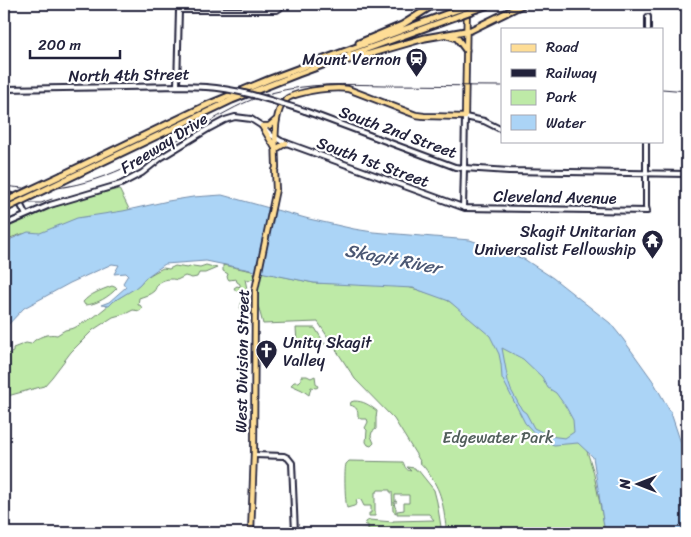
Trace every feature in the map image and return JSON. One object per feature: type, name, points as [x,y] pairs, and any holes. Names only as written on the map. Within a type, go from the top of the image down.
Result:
[{"type":"highway","points":[[5,206],[190,113],[298,66],[353,46],[402,25],[435,4]]},
{"type":"highway","points":[[270,79],[476,6],[491,4]]},
{"type":"highway","points":[[319,67],[332,65],[425,38],[471,30],[524,4]]},
{"type":"highway","points":[[64,177],[232,100],[454,14]]},
{"type":"highway","points":[[442,35],[457,38],[466,50]]},
{"type":"main road","points":[[262,126],[269,126],[276,120],[280,107],[287,98],[294,95],[337,88],[348,89],[416,115],[465,117],[466,4]]},
{"type":"main road","name":"West Division Street","points":[[251,533],[254,455],[255,290],[277,186],[276,120]]},
{"type":"main road","points":[[262,126],[276,149],[286,143]]},
{"type":"street","points":[[177,86],[178,10],[279,9],[281,4]]},
{"type":"street","points":[[648,17],[648,28]]},
{"type":"street","name":"North 4th Street","points":[[4,89],[177,86],[224,89],[253,96]]},
{"type":"street","name":"South 2nd Street","points":[[253,96],[305,112],[455,167],[509,171],[687,174]]},
{"type":"street","name":"Freeway Drive","points":[[4,225],[50,205],[122,184],[142,173],[162,157],[225,120],[235,117],[248,118],[262,126],[276,138]]},
{"type":"street","points":[[463,208],[465,117],[484,121],[501,130]]},
{"type":"street","name":"South 1st Street","points":[[276,138],[463,208]]},
{"type":"street","points":[[646,142],[646,173]]},
{"type":"street","name":"Cleveland Avenue","points":[[463,208],[646,211],[646,173]]},
{"type":"street","points":[[4,194],[11,195],[16,199],[26,215]]},
{"type":"street","points":[[254,455],[277,455],[288,458],[292,463],[295,533]]},
{"type":"green space","points":[[119,189],[130,211],[46,234],[22,234],[4,240],[4,228],[51,208],[81,198]]},
{"type":"green space","points":[[206,265],[217,268],[205,273],[199,273],[197,277],[185,276],[177,280],[162,281],[155,290],[139,298],[138,305],[142,308],[140,311],[133,310],[113,317],[93,330],[71,352],[44,386],[4,397],[4,355],[13,352],[13,348],[26,343],[31,344],[43,336],[57,335],[65,330],[74,328],[94,317],[140,284],[145,278],[163,268],[169,269],[175,266],[187,268]]},
{"type":"green space","points":[[223,265],[254,273],[254,278],[248,281],[245,279],[247,289],[243,309],[240,308],[243,289],[236,291],[234,288],[240,287],[240,284],[236,279],[229,280],[228,274],[223,271]]},
{"type":"green space","name":"Edgewater Park","points":[[257,271],[314,283],[399,285],[415,289],[442,297],[497,331],[573,407],[593,470],[606,533],[447,533],[442,502],[434,482],[419,462],[394,419],[355,379],[318,322],[263,324],[255,294]]},
{"type":"green space","points":[[112,286],[117,288],[102,300],[89,305],[85,305],[83,302],[92,294]]},
{"type":"green space","points":[[296,328],[315,328],[325,344],[297,343]]},
{"type":"green space","points":[[301,376],[311,378],[315,376],[318,387],[311,387],[309,395],[291,385],[294,382],[299,382]]},
{"type":"green space","points":[[354,401],[366,404],[377,411],[376,429],[372,432],[371,436],[374,443],[371,446],[366,442],[367,430],[365,428],[368,422],[367,419],[358,417],[357,409],[350,405]]},
{"type":"green space","points":[[349,461],[403,462],[408,470],[411,471],[407,467],[418,470],[434,490],[442,533],[360,533],[360,531],[370,531],[368,525],[365,525],[369,520],[393,522],[434,520],[429,514],[397,514],[397,511],[404,510],[404,503],[409,503],[409,495],[395,495],[395,501],[397,502],[394,502],[396,513],[393,511],[392,492],[390,490],[378,490],[375,492],[375,516],[369,516],[371,506],[364,506],[359,499],[356,500],[357,504],[347,508],[345,473],[346,464]]},
{"type":"water","name":"Skagit River","points":[[222,195],[309,219],[373,232],[470,240],[524,259],[553,278],[610,323],[653,381],[671,413],[687,461],[687,533],[605,533],[593,457],[578,443],[554,445],[539,438],[525,423],[502,378],[499,354],[490,336],[449,301],[413,288],[314,283],[206,261],[165,264],[109,306],[101,305],[109,302],[126,287],[123,283],[128,275],[126,273],[114,274],[119,265],[112,264],[70,283],[24,308],[4,329],[4,242],[28,232],[40,233],[77,218],[193,197]],"holes":[[[502,348],[523,359],[542,377],[548,388],[556,393],[573,420],[574,432],[565,438],[550,436],[534,428],[511,390]]]},
{"type":"railway","points":[[4,186],[50,189],[96,179],[150,155],[244,103],[271,93],[299,87],[341,84],[501,86]]},
{"type":"railway","points":[[664,89],[687,91]]},
{"type":"railway","points":[[30,203],[41,203],[52,199]]},
{"type":"place","name":"Mount Vernon","points":[[417,78]]},
{"type":"place","name":"Skagit Unitarian Universalist Fellowship","points":[[652,259]]},
{"type":"place","name":"Unity Skagit Valley","points":[[267,370]]}]
